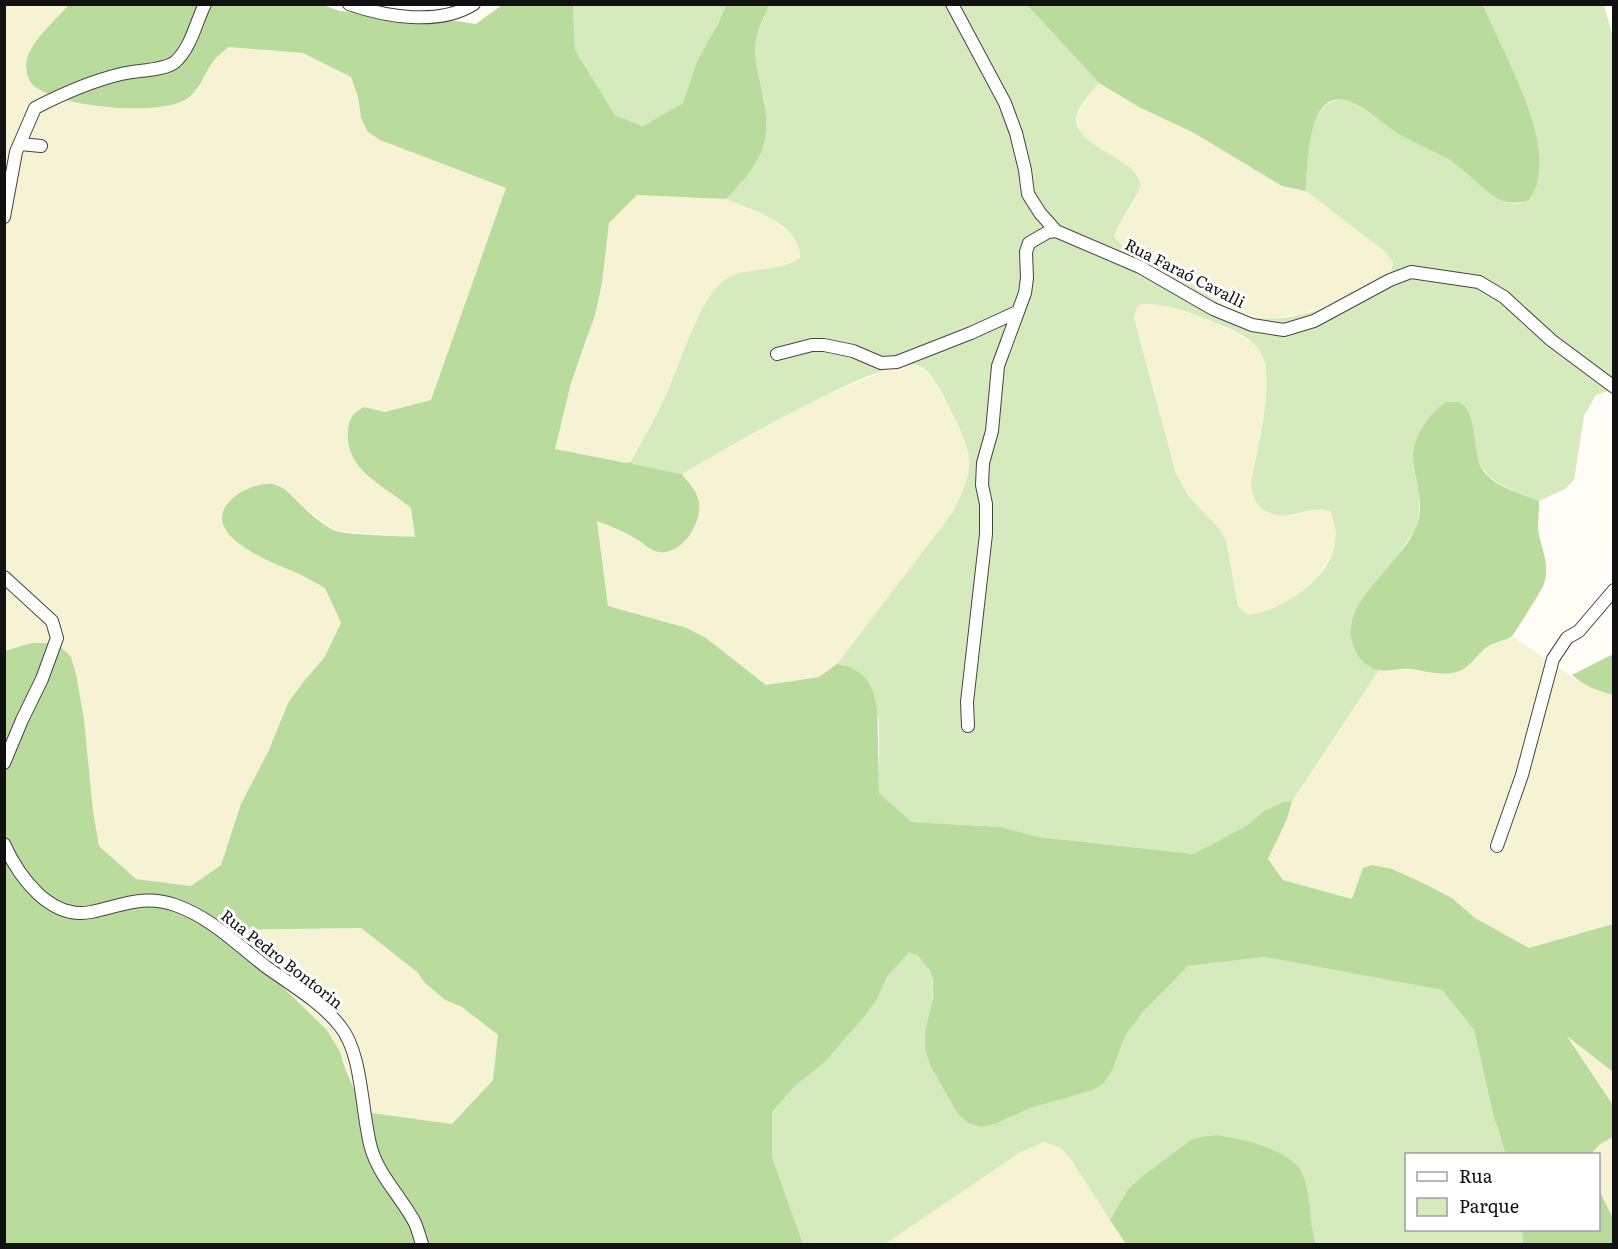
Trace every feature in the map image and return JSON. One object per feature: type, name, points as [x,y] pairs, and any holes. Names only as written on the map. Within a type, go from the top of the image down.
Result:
[{"type":"street","points":[[4,217],[10,179],[20,144],[35,108],[52,99],[122,74],[167,66],[176,61],[191,40],[205,4]]},
{"type":"street","points":[[349,4],[365,10],[392,15],[425,16],[443,15],[466,9],[474,4]]},
{"type":"street","name":"Rua Faraó Cavalli","points":[[952,4],[1005,103],[1016,133],[1028,194],[1040,213],[1056,231],[1140,267],[1213,309],[1252,325],[1284,330],[1314,321],[1390,280],[1411,272],[1479,282],[1504,297],[1551,340],[1614,387]]},
{"type":"street","points":[[20,144],[41,147]]},
{"type":"street","points":[[968,726],[967,702],[986,534],[986,504],[982,485],[983,464],[993,431],[998,366],[1025,293],[1026,252],[1029,243],[1048,232],[1056,231]]},
{"type":"street","points":[[777,354],[812,345],[824,345],[853,351],[881,363],[897,362],[1017,312]]},
{"type":"street","points":[[4,577],[52,621],[56,627],[57,638],[42,679],[4,764]]},
{"type":"street","points":[[1497,846],[1522,775],[1553,659],[1567,638],[1579,631],[1614,590]]},
{"type":"street","name":"Rua Pedro Bontorin","points":[[4,844],[26,878],[50,904],[62,910],[89,913],[142,899],[175,905],[224,932],[325,1010],[342,1028],[349,1042],[356,1063],[372,1151],[415,1224],[422,1245]]},
{"type":"shaded area","points":[[4,5],[69,5],[32,48],[52,96],[101,107],[169,105],[197,91],[212,61],[228,47],[303,53],[351,77],[358,97],[361,118],[368,132],[380,140],[506,188],[431,400],[385,412],[364,407],[391,492],[411,508],[415,538],[335,531],[301,505],[289,492],[277,485],[267,483],[243,490],[300,574],[325,588],[341,623],[324,658],[288,703],[269,750],[241,804],[221,865],[192,886],[136,879],[99,846],[93,811],[84,719],[76,674],[32,643],[5,651]]},
{"type":"shaded area","points":[[1099,83],[1139,107],[1194,133],[1282,186],[1306,191],[1384,251],[1393,262],[1391,273],[1371,287],[1320,308],[1303,314],[1267,319],[1237,312],[1168,270],[1122,248],[1114,236],[1118,224],[1136,200],[1134,172],[1093,144],[1081,133],[1076,123],[1077,115],[1085,101]]},
{"type":"shaded area","points":[[637,195],[726,199],[770,218],[792,234],[800,247],[800,258],[792,264],[715,290],[696,320],[666,396],[631,462],[626,463],[555,449],[571,383],[587,342],[609,223]]},
{"type":"shaded area","points":[[1142,304],[1162,304],[1186,309],[1229,329],[1253,343],[1262,353],[1267,378],[1265,406],[1251,484],[1288,516],[1323,508],[1330,510],[1336,523],[1336,539],[1331,556],[1313,584],[1291,600],[1262,613],[1248,615],[1238,606],[1226,540],[1218,527],[1189,497],[1176,474],[1134,318],[1137,307]]},
{"type":"shaded area","points":[[909,364],[921,367],[935,381],[959,427],[967,444],[970,465],[967,484],[953,512],[837,664],[819,677],[766,685],[706,638],[687,628],[608,606],[597,520],[639,541],[652,551],[698,497],[682,474],[809,402],[892,368]]},
{"type":"shaded area","points":[[1512,636],[1578,681],[1613,695],[1613,924],[1529,948],[1475,918],[1452,898],[1423,883],[1352,899],[1283,880],[1268,859],[1287,819],[1292,801],[1379,670],[1406,669],[1446,673],[1469,666],[1485,648]]},
{"type":"shaded area","points":[[361,928],[417,972],[425,983],[445,1000],[462,1007],[499,1035],[493,1080],[452,1124],[364,1112],[340,1052],[327,1030],[223,930]]},
{"type":"shaded area","points":[[1566,1033],[1613,1072],[1613,1105],[1611,1101]]},
{"type":"shaded area","points":[[1613,1137],[1613,1218],[1600,1192],[1600,1153],[1592,1153],[1600,1144]]},
{"type":"shaded area","points":[[1044,1142],[1061,1147],[1126,1244],[885,1244],[1021,1152]]},
{"type":"green space","points":[[69,5],[323,5],[340,11],[436,18],[476,24],[502,5],[573,5],[575,50],[615,115],[643,126],[683,103],[697,62],[726,5],[769,5],[758,31],[755,50],[764,101],[766,133],[758,158],[750,171],[726,199],[637,195],[609,223],[602,283],[595,315],[571,383],[555,449],[626,463],[631,462],[682,474],[695,491],[699,506],[698,516],[690,534],[677,548],[669,551],[654,551],[629,535],[597,521],[608,606],[687,628],[706,638],[766,685],[819,677],[837,664],[861,674],[873,693],[878,716],[879,793],[912,822],[1001,827],[1039,837],[1194,854],[1249,824],[1264,811],[1283,802],[1292,801],[1287,819],[1268,859],[1283,880],[1352,899],[1363,868],[1372,865],[1392,869],[1452,898],[1475,918],[1529,948],[1613,924],[1613,1072],[1567,1036],[1613,1105],[1613,1137],[1600,1144],[1592,1153],[1505,1153],[1494,1118],[1474,1030],[1442,990],[1264,957],[1188,966],[1143,1012],[1125,1036],[1112,1071],[1103,1084],[1093,1090],[1031,1108],[997,1123],[981,1127],[968,1123],[958,1114],[930,1065],[925,1048],[925,1031],[933,998],[933,981],[930,971],[918,956],[909,952],[887,977],[877,999],[866,1014],[824,1063],[796,1085],[772,1112],[772,1157],[803,1244],[5,1244],[4,651],[32,643],[46,643],[61,647],[71,657],[84,719],[93,811],[99,846],[136,879],[191,886],[221,865],[241,804],[269,750],[288,703],[324,658],[341,623],[325,588],[238,543],[227,532],[222,520],[225,508],[238,494],[256,486],[272,484],[287,491],[312,515],[338,532],[415,537],[411,508],[379,485],[353,457],[349,446],[350,420],[364,407],[385,412],[431,400],[506,188],[380,140],[368,132],[361,118],[358,97],[351,77],[303,53],[228,47],[214,61],[190,96],[171,105],[152,108],[85,104],[46,93],[33,85],[26,69],[29,52],[51,23]],"holes":[[[361,928],[417,972],[425,983],[445,1000],[462,1007],[498,1035],[493,1080],[452,1124],[364,1112],[340,1052],[327,1030],[224,930]]]},
{"type":"green space","points":[[573,5],[726,5],[683,103],[643,126],[615,115],[575,50]]},
{"type":"green space","points":[[769,5],[1027,5],[1099,83],[1077,114],[1076,123],[1080,132],[1097,147],[1127,166],[1135,173],[1141,184],[1114,236],[1120,244],[1237,312],[1255,317],[1275,318],[1296,316],[1338,302],[1391,273],[1393,262],[1384,251],[1306,191],[1310,137],[1320,112],[1328,104],[1341,100],[1353,103],[1462,168],[1486,191],[1505,202],[1517,204],[1529,200],[1495,34],[1483,5],[1604,5],[1614,41],[1613,393],[1608,391],[1596,395],[1584,416],[1574,480],[1565,489],[1539,501],[1501,485],[1485,472],[1476,454],[1472,421],[1413,464],[1419,493],[1419,515],[1415,529],[1397,557],[1370,666],[1379,670],[1292,801],[1283,802],[1264,811],[1249,824],[1194,854],[1039,837],[1001,827],[912,822],[879,793],[879,719],[845,665],[837,664],[953,512],[968,474],[968,453],[960,430],[935,381],[920,366],[902,366],[874,374],[840,388],[682,474],[631,462],[665,397],[698,317],[716,288],[735,275],[782,266],[800,258],[793,236],[784,227],[762,214],[726,199],[742,182],[765,102],[755,59],[755,40]],"holes":[[[1142,304],[1180,309],[1228,328],[1253,343],[1261,353],[1266,380],[1264,417],[1251,484],[1255,500],[1262,509],[1282,516],[1314,510],[1330,511],[1336,530],[1334,548],[1327,565],[1300,593],[1265,611],[1248,615],[1238,606],[1226,540],[1218,527],[1189,497],[1176,474],[1134,318],[1137,307]]]},
{"type":"green space","points":[[1027,5],[1483,5],[1531,117],[1537,140],[1539,163],[1536,187],[1529,200],[1518,203],[1500,200],[1448,159],[1399,134],[1359,106],[1338,100],[1326,104],[1318,114],[1309,146],[1306,191],[1282,186],[1194,133],[1139,107],[1099,83]]},
{"type":"green space","points":[[1446,402],[1460,403],[1470,414],[1479,462],[1487,475],[1508,489],[1539,501],[1538,528],[1546,564],[1545,579],[1538,596],[1512,636],[1487,647],[1461,670],[1445,674],[1411,669],[1379,670],[1367,665],[1354,648],[1351,628],[1354,614],[1371,587],[1414,532],[1420,505],[1414,468],[1414,448],[1426,422]]},
{"type":"green space","points":[[1613,654],[1613,695],[1591,688],[1572,675]]},
{"type":"green space","points":[[909,951],[922,960],[933,982],[925,1048],[997,1123],[1031,1108],[1093,1090],[1103,1084],[1112,1071],[1125,1036],[1143,1012],[1188,966],[1264,957],[1442,990],[1474,1030],[1494,1118],[1505,1153],[1405,1153],[1405,1231],[1522,1231],[1523,1244],[1316,1244],[1307,1189],[1275,1151],[1236,1138],[1218,1135],[1127,1191],[1110,1220],[1061,1148],[1044,1142],[1021,1152],[885,1244],[803,1244],[772,1157],[772,1112],[796,1085],[824,1063],[877,999],[887,977]]},
{"type":"green space","points":[[1218,1135],[1273,1150],[1299,1168],[1307,1187],[1316,1244],[1126,1244],[1110,1220],[1127,1191],[1140,1178],[1191,1140]]},
{"type":"green space","points":[[1600,1192],[1613,1218],[1613,1244],[1523,1244],[1522,1231],[1600,1231]]}]
